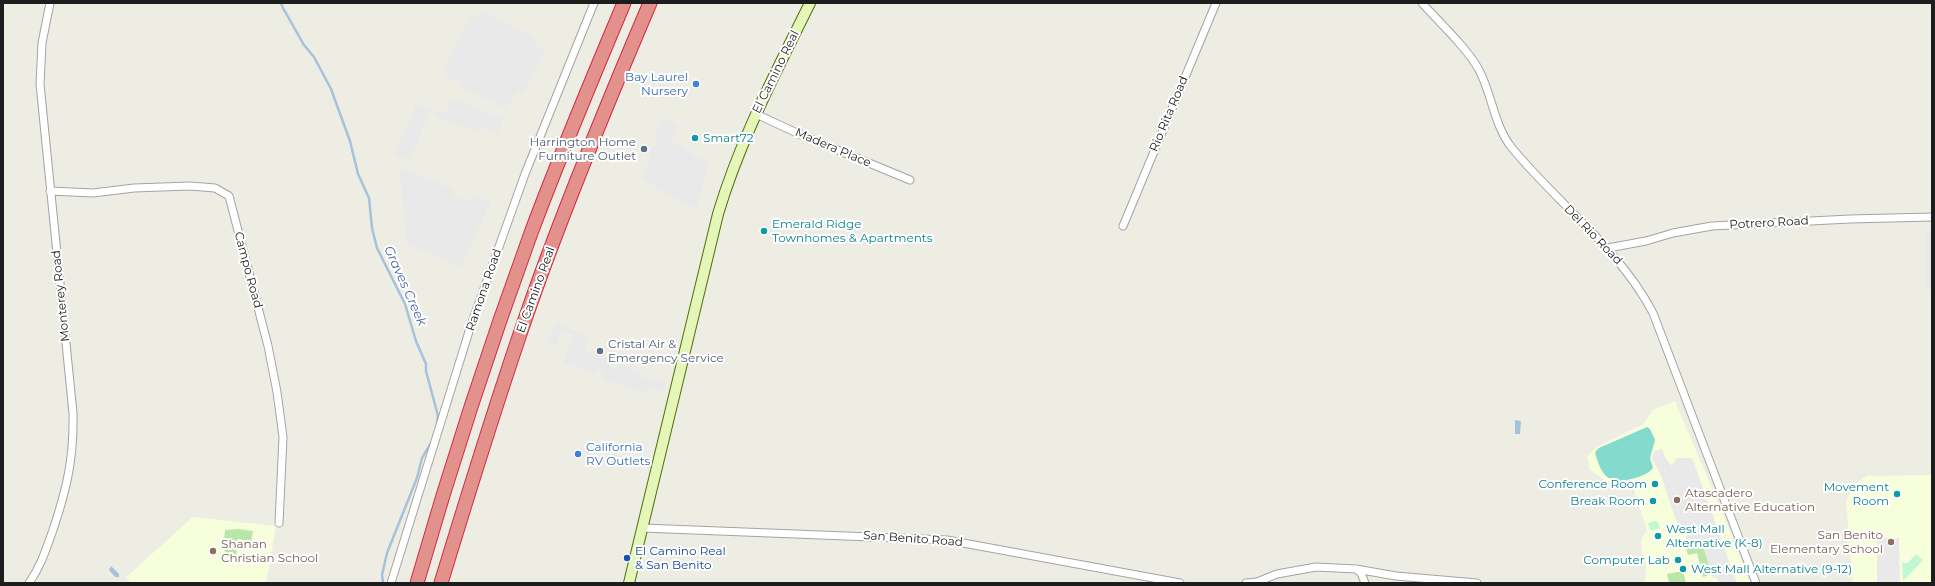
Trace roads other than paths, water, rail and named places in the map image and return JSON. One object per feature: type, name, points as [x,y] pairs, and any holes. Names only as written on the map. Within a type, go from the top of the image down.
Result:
[{"type":"highway","name":"El Camino Real","points":[[417,583],[448,477],[505,306],[555,169],[624,3]]},
{"type":"highway","name":"El Camino Real","points":[[441,583],[471,484],[529,308],[600,122],[650,3]]},
{"type":"main road","name":"El Camino Real","points":[[629,583],[718,214],[738,156],[756,114],[810,3]]},
{"type":"street","name":"Monterey Road","points":[[29,583],[41,564],[60,508],[71,469],[73,450],[73,413],[40,84],[42,43],[50,3]]},
{"type":"street","name":"Ramona Road","points":[[391,583],[470,325],[525,174],[594,3]]},
{"type":"street","name":"Rio Rita Road","points":[[1123,226],[1216,3]]},
{"type":"street","name":"Del Rio Road","points":[[1422,3],[1476,65],[1488,91],[1500,125],[1511,146],[1566,207],[1608,248],[1634,282],[1653,313],[1756,583]]},
{"type":"street","name":"Madera Place","points":[[756,114],[799,134],[910,180]]},
{"type":"street","name":"Campo Road","points":[[50,191],[93,193],[134,188],[190,186],[215,188],[229,196],[268,346],[277,392],[283,437],[279,523]]},
{"type":"street","name":"Potrero Road","points":[[1608,248],[1646,241],[1673,233],[1712,226],[1850,218],[1932,217]]},
{"type":"street","name":"San Benito Road","points":[[643,528],[947,540],[1144,580],[1180,583]]},
{"type":"street","points":[[1246,583],[1257,582],[1277,574],[1316,567],[1356,569],[1396,576],[1477,583]]},
{"type":"street","points":[[1356,569],[1361,573],[1366,583]]},
{"type":"waterway","name":"Graves Creek","points":[[281,3],[304,45],[314,57],[331,89],[350,141],[358,174],[369,198],[372,228],[377,248],[405,304],[416,341],[426,364],[426,371],[438,416],[437,423]]},
{"type":"waterway","name":"Graves Creek","points":[[383,583],[382,575],[387,553],[417,478],[422,458],[431,443]]},
{"type":"place","name":"Bay Laurel Nursery","points":[[696,84]]},
{"type":"place","name":"Smart72","points":[[695,138]]},
{"type":"place","name":"Harrington Home Furniture Outlet","points":[[644,149]]},
{"type":"place","name":"Emerald Ridge Townhomes & Apartments","points":[[764,231]]},
{"type":"place","name":"Cristal Air & Emergency Service","points":[[600,351]]},
{"type":"place","name":"California RV Outlets","points":[[578,454]]},
{"type":"place","name":"Conference Room","points":[[1655,484]]},
{"type":"place","name":"Movement Room","points":[[1897,494]]},
{"type":"place","name":"Atascadero Alternative Education","points":[[1677,500]]},
{"type":"place","name":"Break Room","points":[[1653,501]]},
{"type":"place","name":"West Mall Alternative (K-8)","points":[[1658,536]]},
{"type":"place","name":"San Benito Elementary School","points":[[1891,542]]},
{"type":"place","name":"Shanan Christian School","points":[[213,551]]},
{"type":"place","name":"El Camino Real & San Benito","points":[[627,558]]},
{"type":"place","name":"Computer Lab","points":[[1678,560]]},
{"type":"place","name":"West Mall Alternative (9-12)","points":[[1683,569]]}]
